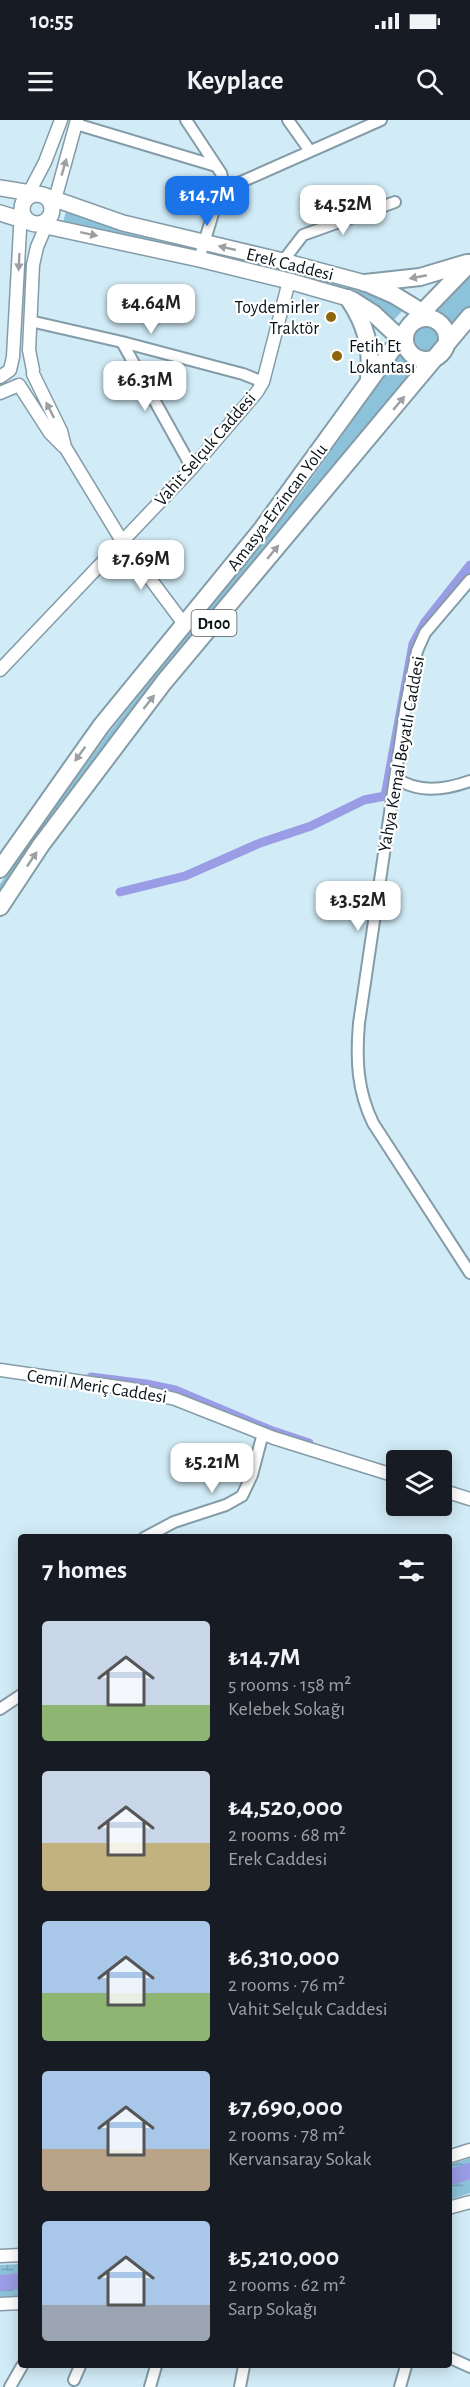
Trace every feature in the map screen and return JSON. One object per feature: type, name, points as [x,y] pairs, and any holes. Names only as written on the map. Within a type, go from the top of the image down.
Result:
[{"type":"highway","points":[[365,283],[420,277],[470,263]]},
{"type":"highway","name":"Amasya-Erzincan Yolu","points":[[0,869],[101,726],[262,529],[409,329],[470,263]]},
{"type":"highway","points":[[348,298],[374,314],[409,329],[436,321],[445,331],[446,345],[443,351],[438,356],[424,360],[412,354],[409,329],[387,291],[365,283]]},
{"type":"highway","points":[[348,298],[360,315],[369,341],[371,360],[369,381]]},
{"type":"highway","name":"Amasya-Erzincan Yolu","points":[[0,908],[41,845],[164,682],[470,316]]},
{"type":"main road","name":"Erek Caddesi","points":[[0,188],[38,209],[199,259],[348,298]]},
{"type":"main road","name":"Erek Caddesi","points":[[0,213],[38,209],[100,216],[365,283]]},
{"type":"street","points":[[5,374],[13,353],[45,162],[61,120]]},
{"type":"street","points":[[186,120],[216,165],[223,180],[223,188],[199,259]]},
{"type":"street","points":[[288,120],[310,151]]},
{"type":"street","points":[[223,188],[381,120]]},
{"type":"street","points":[[0,393],[30,381],[33,372],[29,350],[38,209],[76,122],[216,165]]},
{"type":"street","points":[[283,261],[303,235],[395,202]]},
{"type":"street","name":"Vahit Selçuk Caddesi","points":[[0,670],[192,468],[249,403],[263,382],[289,281]]},
{"type":"street","points":[[30,321],[122,342],[263,382]]},
{"type":"street","points":[[122,342],[192,468]]},
{"type":"street","points":[[5,374],[14,364],[21,361],[28,364],[61,431],[65,447]]},
{"type":"street","points":[[5,374],[19,385],[50,433],[65,447],[122,541],[184,624]]},
{"type":"street","name":"Yahya Kemal Beyatlı Caddesi","points":[[470,580],[430,626],[420,644],[406,704],[359,1023],[357,1050],[362,1098],[373,1123],[470,1273]]},
{"type":"street","points":[[395,777],[405,785],[423,789],[438,789],[470,781]]},
{"type":"street","name":"Cemil Meriç Caddesi","points":[[0,1370],[132,1389],[175,1398],[263,1433],[386,1473]]},
{"type":"street","points":[[152,1534],[174,1522],[226,1505],[242,1496],[252,1475],[263,1433]]},
{"type":"street","points":[[452,1493],[470,1499]]},
{"type":"street","points":[[0,1710],[18,1697]]},
{"type":"street","points":[[452,2156],[470,2150]]},
{"type":"street","points":[[452,2207],[470,2202]]},
{"type":"street","points":[[0,2256],[18,2255]]},
{"type":"street","points":[[0,2304],[18,2303]]},
{"type":"street","points":[[452,2359],[470,2367]]},
{"type":"street","points":[[10,2387],[21,2368]]},
{"type":"street","points":[[74,2380],[79,2368]]},
{"type":"street","points":[[150,2387],[155,2368]]},
{"type":"street","points":[[240,2387],[244,2368]]},
{"type":"street","points":[[400,2387],[405,2368]]},
{"type":"green space","points":[[66,211],[104,224],[190,247],[189,249],[167,246],[63,223]]},
{"type":"green space","points":[[216,252],[366,291],[405,308],[392,322],[215,257]]},
{"type":"green space","points":[[470,276],[470,306],[454,327],[436,311]]},
{"type":"green space","points":[[427,327],[432,328],[438,334],[438,344],[432,350],[427,351],[422,350],[416,344],[415,339],[416,334],[422,328]]},
{"type":"green space","points":[[401,352],[419,366],[204,623],[0,894],[0,884],[108,734],[302,492]]},
{"type":"green space","points":[[470,2158],[470,2193],[452,2199],[452,2164]]},
{"type":"green space","points":[[18,2264],[18,2297],[0,2299],[0,2265]]},
{"type":"waterway","points":[[120,892],[185,876],[260,843],[311,826],[364,800],[385,796],[413,644],[425,622],[470,565]]},
{"type":"waterway","points":[[91,1377],[175,1390],[270,1430],[309,1443]]},
{"type":"waterway","points":[[452,2177],[470,2171]]},
{"type":"waterway","points":[[0,2283],[18,2281]]},
{"type":"place","name":"Toydemirler Traktör","points":[[331,317]]},
{"type":"place","name":"Fetih Et Lokantası","points":[[337,356]]}]
